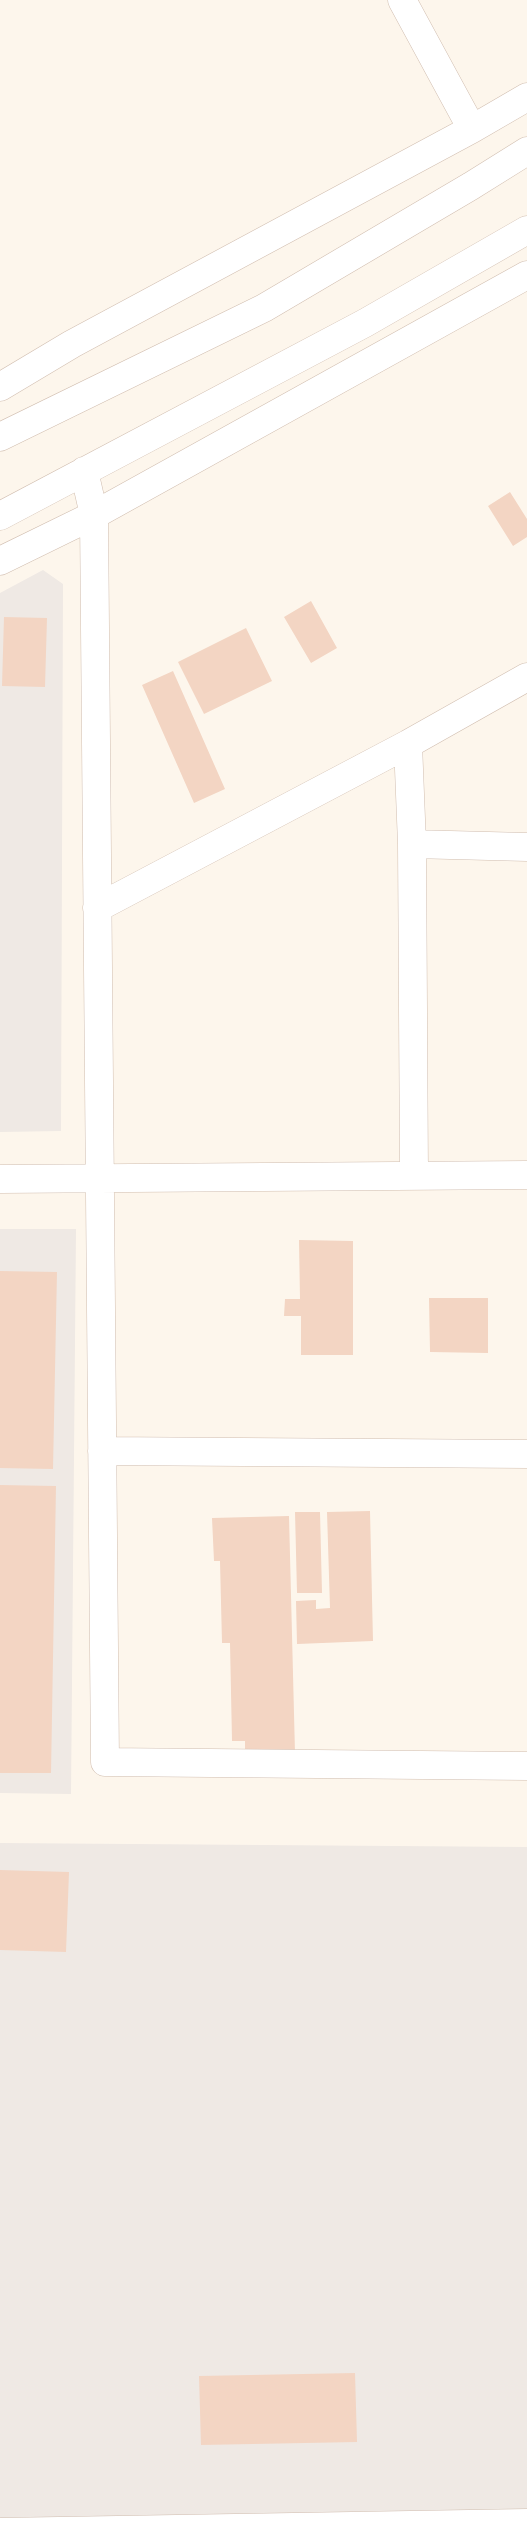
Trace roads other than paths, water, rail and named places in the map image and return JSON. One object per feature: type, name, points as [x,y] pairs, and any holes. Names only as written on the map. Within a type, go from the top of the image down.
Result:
[{"type":"street","points":[[402,0],[472,129]]},
{"type":"street","points":[[0,387],[72,344],[472,129],[527,97]]},
{"type":"street","points":[[0,437],[264,308],[471,186],[527,150]]},
{"type":"street","points":[[0,516],[365,322],[527,230]]},
{"type":"street","points":[[0,561],[94,515],[527,275]]},
{"type":"street","points":[[84,471],[94,515],[105,1762],[527,1766]]},
{"type":"street","points":[[97,908],[408,744],[527,677]]},
{"type":"street","points":[[408,744],[412,844],[414,1176]]},
{"type":"street","points":[[412,844],[527,846]]},
{"type":"street","points":[[0,1179],[527,1175]]},
{"type":"street","points":[[102,1451],[527,1454]]},
{"type":"street","points":[[0,2532],[364,2531],[527,2524]]}]
